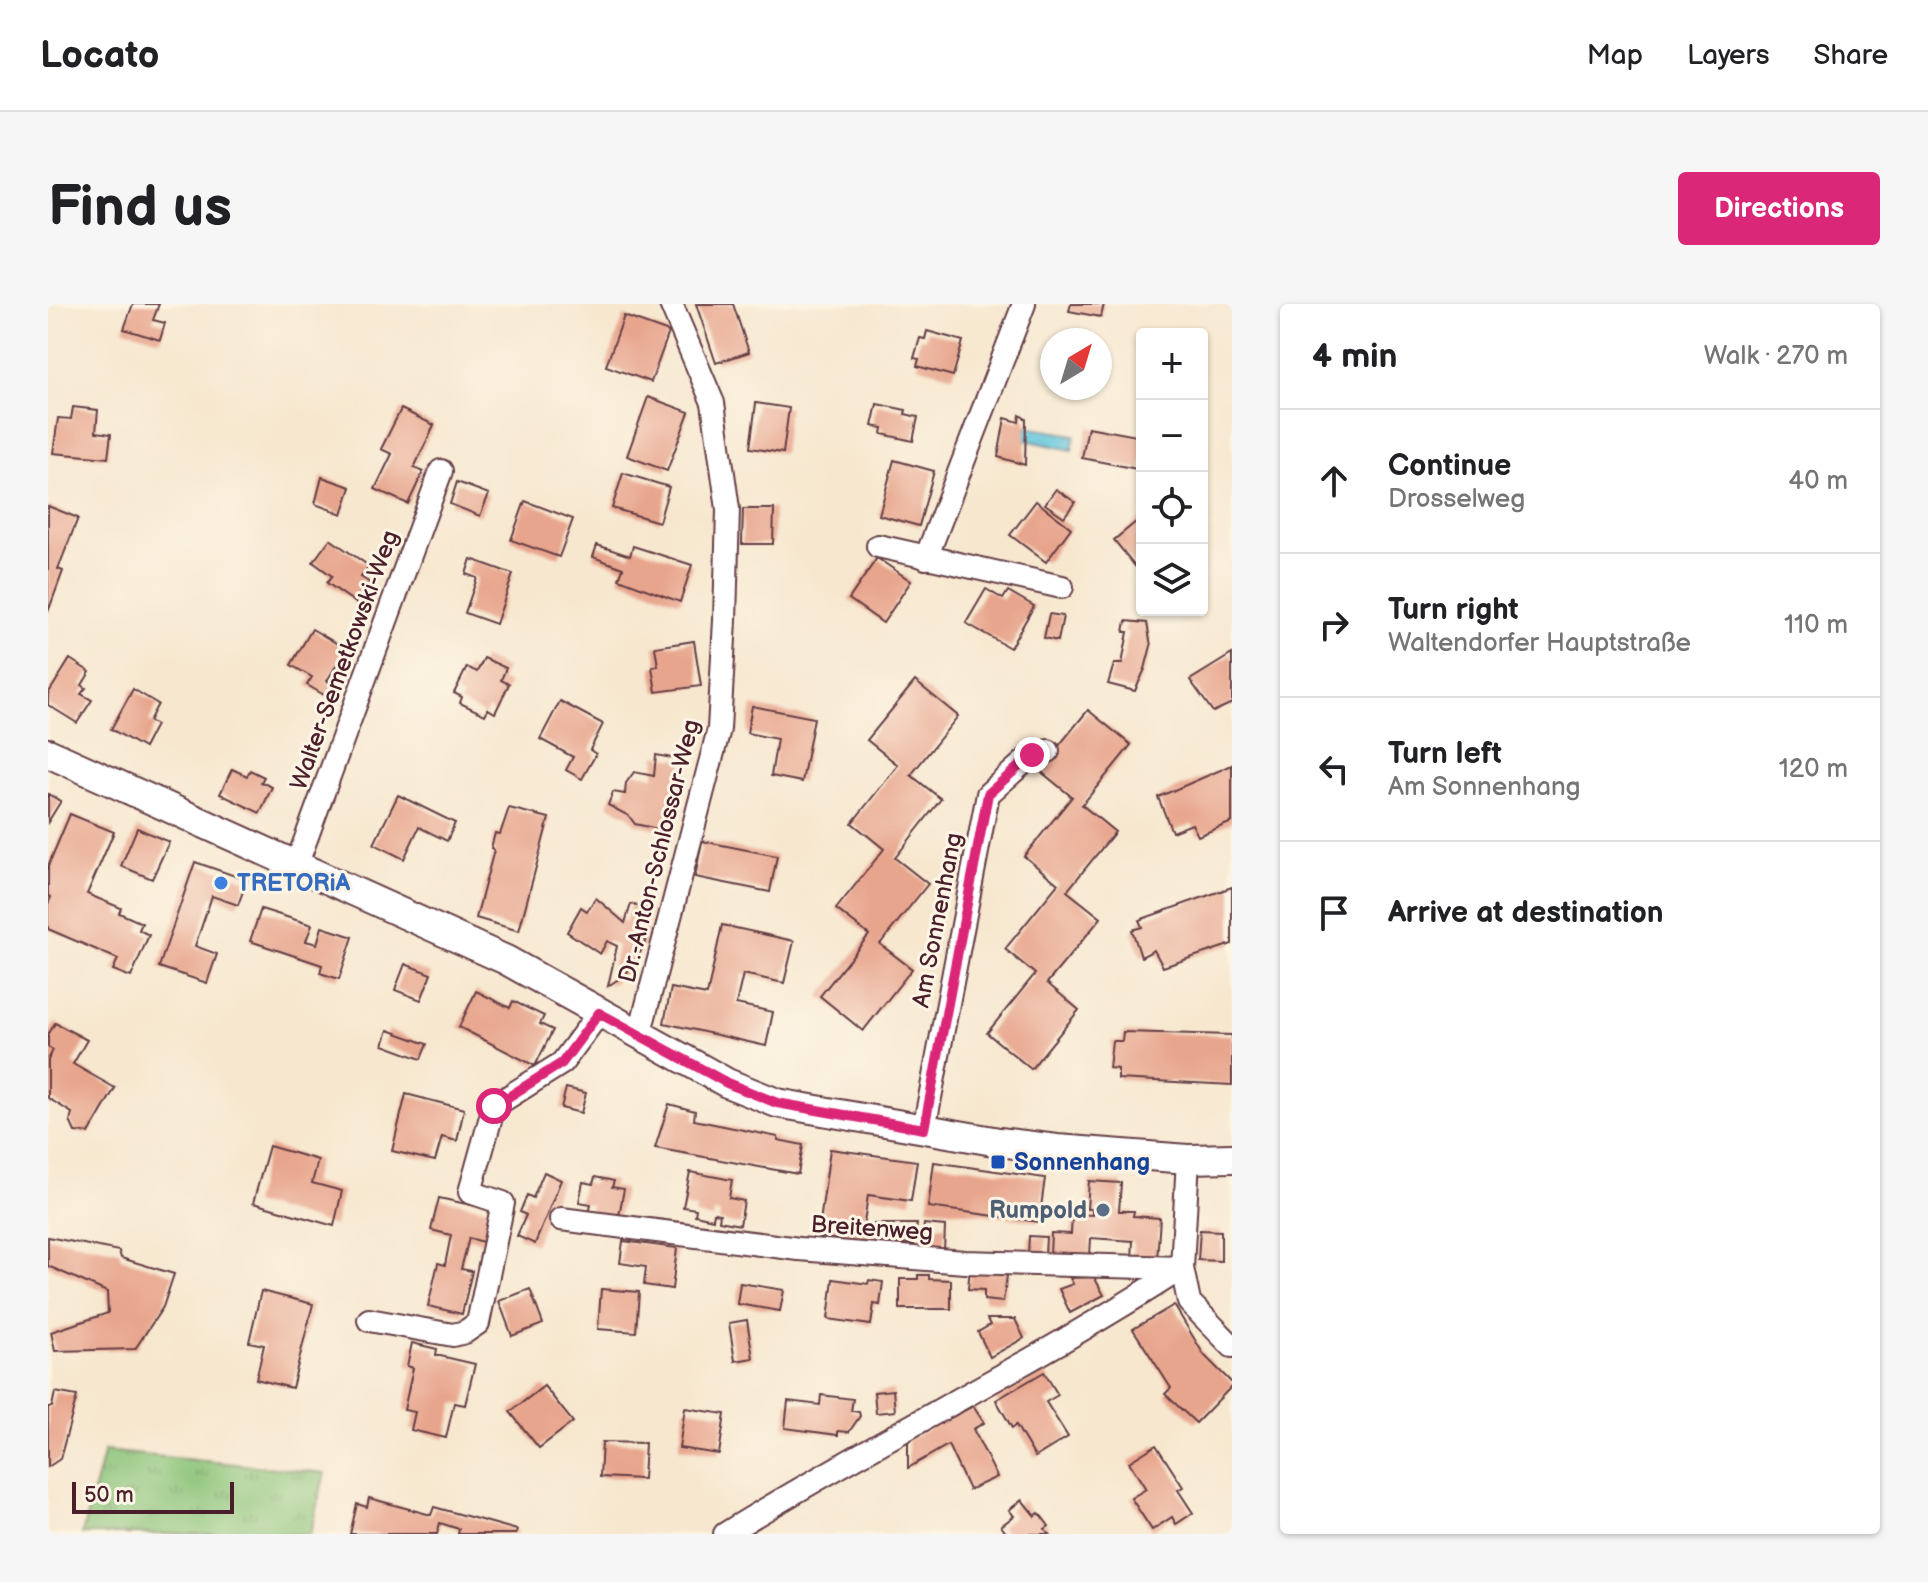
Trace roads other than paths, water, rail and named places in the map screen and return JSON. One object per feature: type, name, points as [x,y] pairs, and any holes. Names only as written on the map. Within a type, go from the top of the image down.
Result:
[{"type":"main road","points":[[48,753],[506,960],[727,1083],[777,1103],[1057,1149],[1188,1159],[1232,1158]]},
{"type":"street","name":"Dr.-Anton-Schlossar-Weg","points":[[639,1036],[719,729],[725,620],[728,509],[713,403],[671,304]]},
{"type":"street","points":[[926,558],[1024,304]]},
{"type":"street","name":"Walter-Semetkowski-Weg","points":[[296,866],[441,471]]},
{"type":"street","points":[[878,546],[1062,587]]},
{"type":"street","name":"Am Sonnenhang","points":[[924,1129],[988,794],[1032,755],[1048,751]]},
{"type":"street","points":[[369,1320],[453,1335],[465,1332],[478,1323],[503,1203],[470,1192],[494,1106],[562,1063],[599,1013]]},
{"type":"street","points":[[1188,1159],[1182,1268],[1189,1302],[1232,1346]]},
{"type":"street","name":"Breitenweg","points":[[561,1219],[799,1249],[965,1262],[1182,1268]]},
{"type":"street","points":[[725,1534],[809,1482],[1112,1313],[1182,1268]]},
{"type":"water","points":[[1025,427],[1075,435],[1072,450],[1025,440]]},
{"type":"place","name":"TRETORiA","points":[[221,883]]},
{"type":"place","name":"Sonnenhang","points":[[998,1162]]},
{"type":"place","name":"Rumpold","points":[[1103,1210]]}]
